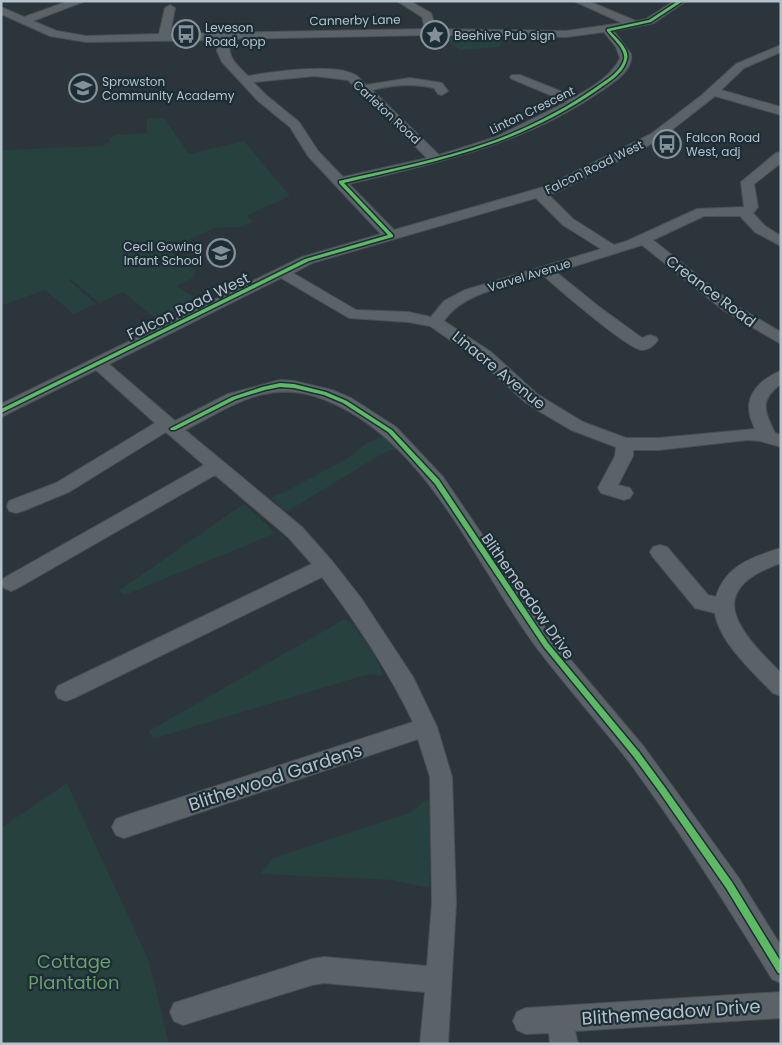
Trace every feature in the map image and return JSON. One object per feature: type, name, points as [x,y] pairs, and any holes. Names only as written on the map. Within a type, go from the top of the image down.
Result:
[{"type":"street","points":[[8,23],[80,1]]},
{"type":"street","points":[[402,1],[428,15],[431,32]]},
{"type":"street","points":[[579,1],[635,25]]},
{"type":"street","name":"Cannerby Lane","points":[[1,10],[54,34],[71,38],[112,40],[431,32],[546,35],[608,30],[635,25],[650,21],[682,1]]},
{"type":"street","points":[[164,38],[170,8]]},
{"type":"street","name":"Linton Crescent","points":[[341,182],[497,141],[577,102],[616,75],[625,65],[625,54],[608,30]]},
{"type":"street","points":[[224,37],[224,56],[269,105],[295,126],[313,153],[391,236]]},
{"type":"street","name":"Falcon Road West","points":[[1,411],[307,260],[552,189],[655,137],[680,120],[714,92],[740,66],[777,52]]},
{"type":"street","name":"Carleton Road","points":[[245,80],[332,73],[352,78],[435,158]]},
{"type":"street","points":[[516,77],[577,102]]},
{"type":"street","points":[[363,88],[384,83],[441,86]]},
{"type":"street","points":[[714,92],[781,111]]},
{"type":"street","points":[[778,163],[748,182],[751,207],[744,212],[760,229],[781,242]]},
{"type":"street","points":[[538,193],[568,222],[612,250]]},
{"type":"street","name":"Varvel Avenue","points":[[435,322],[448,305],[457,298],[470,293],[644,239],[702,212],[744,212]]},
{"type":"street","name":"Creance Road","points":[[644,239],[728,307],[781,339]]},
{"type":"street","points":[[546,270],[582,302],[642,345]]},
{"type":"street","name":"Linacre Avenue","points":[[282,273],[346,312],[365,317],[408,318],[435,322],[485,356],[531,398],[548,410],[577,426],[625,444],[659,444],[747,434],[774,439]]},
{"type":"street","name":"Varvel Avenue","points":[[408,318],[412,312],[437,305],[448,305]]},
{"type":"street","points":[[99,364],[216,466],[296,532],[354,604],[405,683],[426,727],[441,778],[444,903],[434,1044]]},
{"type":"street","points":[[774,439],[758,415],[756,404],[758,395],[764,387],[781,376]]},
{"type":"street","name":"Blithemeadow Drive","points":[[16,506],[57,491],[127,445],[234,398],[264,388],[280,385],[294,386],[326,394],[345,402],[390,431],[437,482],[546,645],[636,754],[661,788],[729,885],[781,970]]},
{"type":"street","points":[[607,488],[624,456],[625,444]]},
{"type":"street","points":[[11,582],[42,573],[216,466]]},
{"type":"street","points":[[660,552],[702,602],[722,606]]},
{"type":"street","points":[[781,555],[743,572],[732,582],[722,606],[734,636],[781,687]]},
{"type":"street","points":[[66,692],[96,687],[325,566]]},
{"type":"street","name":"Blithewood Gardens","points":[[124,827],[426,727]]},
{"type":"street","points":[[184,1012],[318,971],[439,980]]},
{"type":"street","name":"Blithemeadow Drive","points":[[526,1021],[562,1032],[781,1005]]},
{"type":"green space","points":[[453,35],[501,37],[503,40],[499,47],[460,50],[447,41],[447,38]]},
{"type":"green space","points":[[164,118],[189,154],[244,141],[290,196],[246,216],[254,221],[241,227],[214,228],[167,250],[196,271],[193,278],[177,286],[205,305],[164,325],[123,292],[99,303],[71,279],[69,280],[96,304],[73,314],[45,290],[1,306],[1,150],[103,146],[109,142],[109,138],[116,135],[147,133],[147,119]]},
{"type":"green space","points":[[386,435],[399,449],[387,451],[286,512],[271,497],[283,493],[346,459],[367,443]]},
{"type":"green space","points":[[242,505],[245,505],[276,533],[125,595],[118,591]]},
{"type":"green space","points":[[345,619],[350,621],[373,652],[383,674],[381,676],[369,674],[153,738],[149,731]]},
{"type":"green space","name":"Cottage Plantation","points":[[67,783],[149,961],[169,1044],[1,1044],[1,828]]},
{"type":"green space","points":[[425,800],[430,801],[431,814],[429,888],[392,880],[260,874],[273,858],[412,812]]},
{"type":"cycle path","points":[[1,411],[307,260],[391,236],[341,182],[470,150],[501,139],[542,120],[589,94],[609,81],[622,68],[626,58],[625,54],[622,47],[608,30],[650,21],[681,1]]},
{"type":"cycle path","points":[[173,429],[234,398],[280,385],[294,386],[326,394],[345,402],[390,431],[437,482],[546,645],[636,754],[661,788],[729,885],[781,970]]},
{"type":"place","name":"Leveson Road, opp","points":[[186,34]]},
{"type":"place","name":"Beehive Pub sign","points":[[435,35]]},
{"type":"place","name":"Sprowston Community Academy","points":[[83,88]]},
{"type":"place","name":"Falcon Road West, adj","points":[[667,144]]},
{"type":"place","name":"Cecil Gowing Infant School","points":[[221,253]]}]
